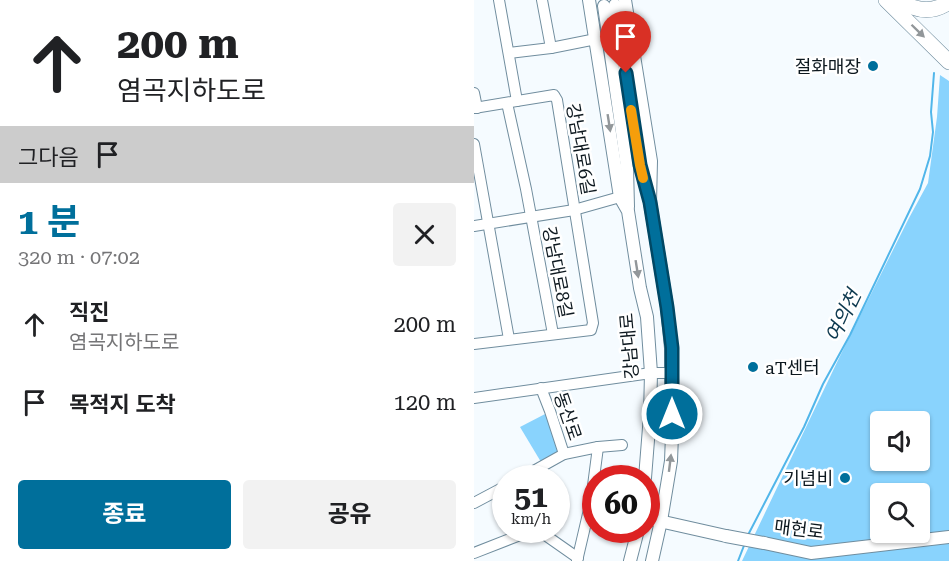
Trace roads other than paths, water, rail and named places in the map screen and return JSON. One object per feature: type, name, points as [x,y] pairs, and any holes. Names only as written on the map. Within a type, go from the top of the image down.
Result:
[{"type":"highway","points":[[886,0],[949,62]]},
{"type":"highway","points":[[898,0],[912,8],[922,10],[936,9],[949,2]]},
{"type":"main road","name":"강남대로","points":[[590,1],[620,197],[628,211],[647,317],[651,373],[646,465]]},
{"type":"main road","points":[[614,4],[651,161],[650,202],[672,348],[671,461],[652,561]]},
{"type":"main road","points":[[614,4],[627,167],[628,211]]},
{"type":"main road","name":"매헌로","points":[[661,521],[811,553],[949,537]]},
{"type":"main road","points":[[630,561],[635,543]]},
{"type":"street","points":[[499,0],[509,53],[512,102]]},
{"type":"street","points":[[543,0],[551,48]]},
{"type":"street","points":[[509,53],[596,39]]},
{"type":"street","name":"강남대로6길","points":[[474,93],[476,108],[554,95],[574,210]]},
{"type":"street","name":"강남대로8길","points":[[512,102],[553,334]]},
{"type":"street","points":[[474,144],[509,339]]},
{"type":"street","name":"강남대로8길","points":[[474,226],[574,210],[620,197]]},
{"type":"street","points":[[474,344],[591,330],[593,323],[574,210]]},
{"type":"street","name":"동산로","points":[[474,398],[651,373],[672,373]]},
{"type":"street","name":"동산로","points":[[541,388],[564,454]]},
{"type":"street","points":[[544,465],[564,454],[622,445]]},
{"type":"street","points":[[554,543],[577,559],[591,501],[598,447]]},
{"type":"street","points":[[474,502],[492,493]]},
{"type":"street","points":[[474,554],[502,543]]},
{"type":"waterway","name":"여의천","points":[[748,535],[850,335],[920,189],[930,156],[933,132],[931,112],[934,73]]},
{"type":"waterway","name":"여의천","points":[[738,561],[745,543]]},
{"type":"place","name":"절화매장","points":[[873,66]]},
{"type":"place","name":"aT센터","points":[[753,367]]},
{"type":"place","name":"기념비","points":[[845,478]]}]
